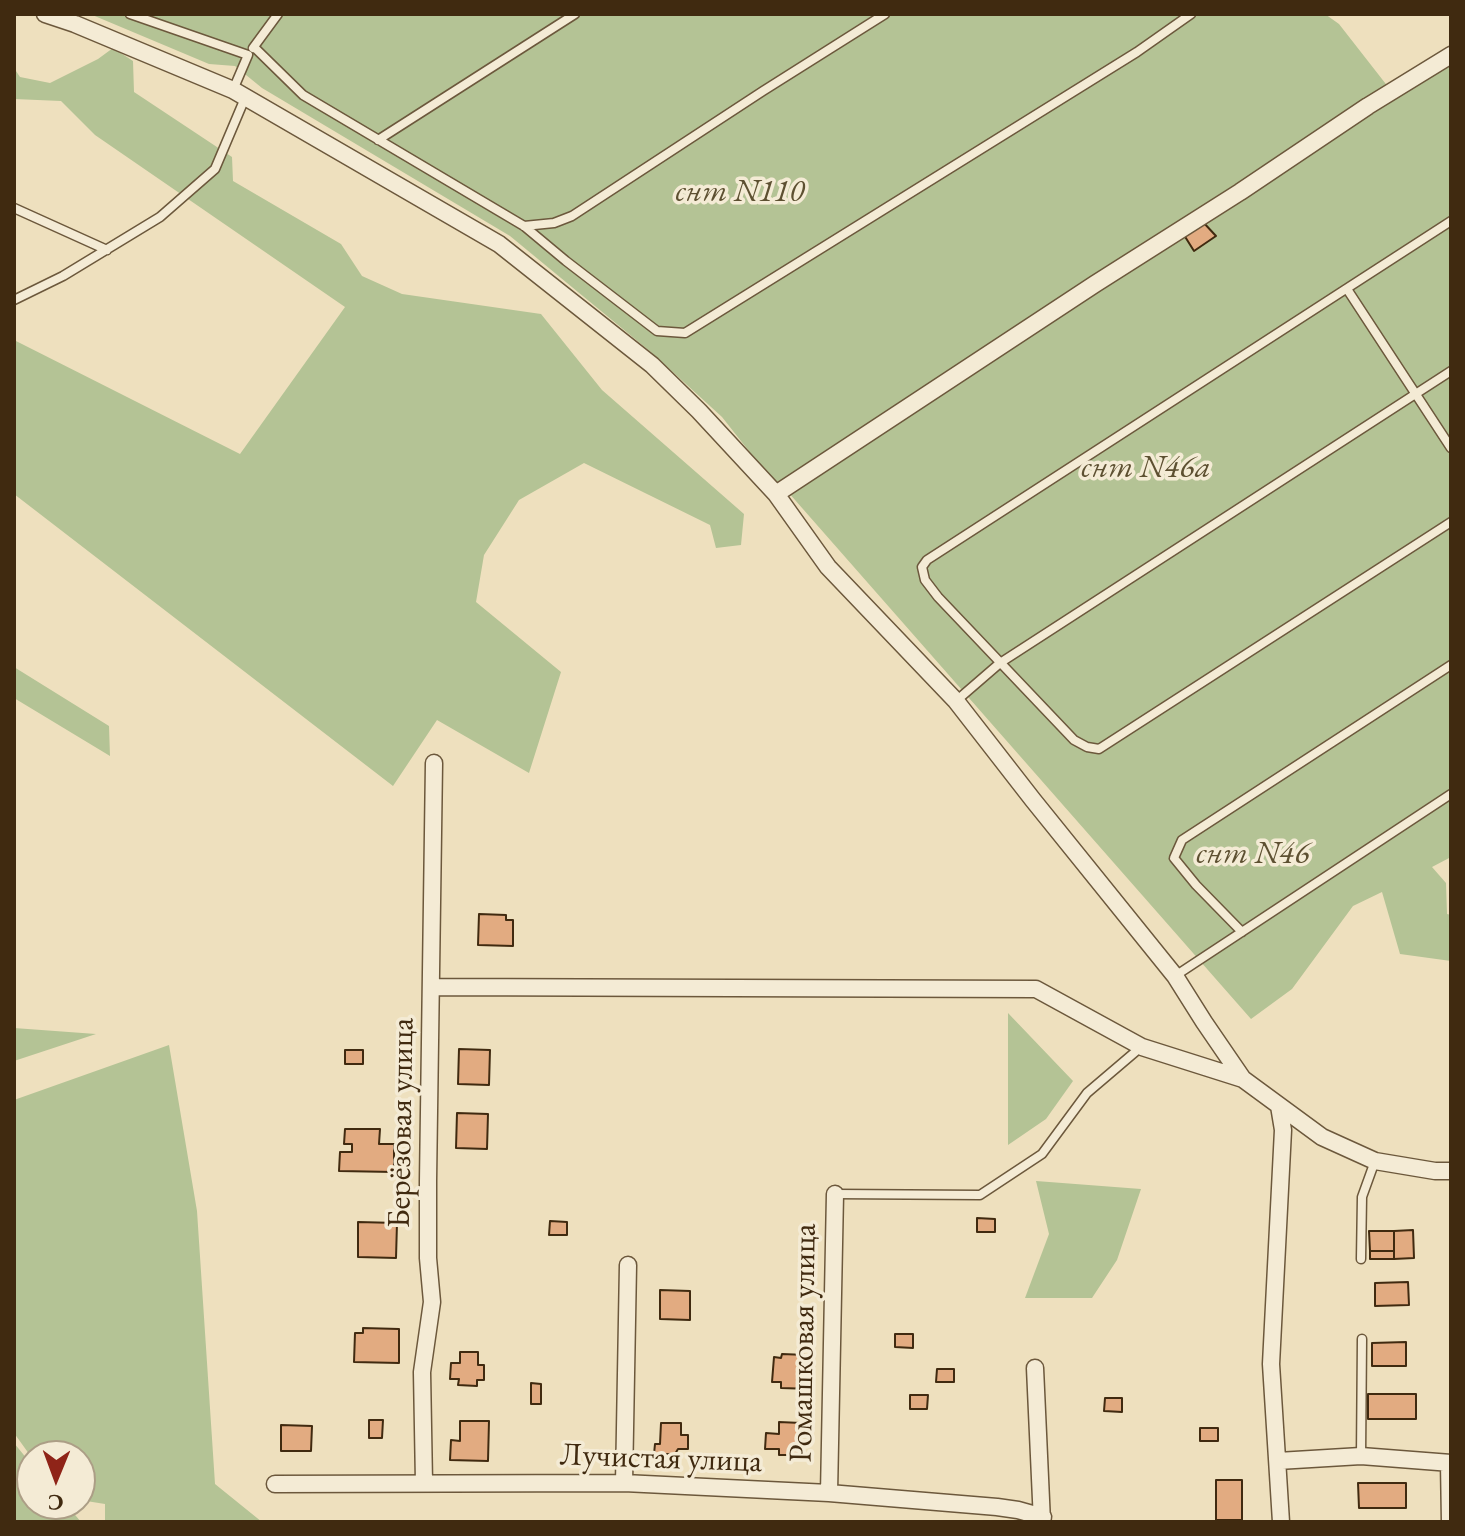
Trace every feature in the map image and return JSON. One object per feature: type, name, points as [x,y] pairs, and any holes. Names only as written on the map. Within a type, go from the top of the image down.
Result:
[{"type":"street","points":[[45,14],[239,94],[499,244],[652,365],[776,494],[828,567],[956,701],[1175,976],[1243,1079],[1322,1137],[1375,1161],[1451,1171]]},
{"type":"street","points":[[776,494],[1081,292],[1451,55]]},
{"type":"street","name":"Берёзовая улица","points":[[424,1483],[422,1372],[432,1302],[428,1258],[434,763]]},
{"type":"street","points":[[431,987],[1036,989],[1142,1047],[1243,1079]]},
{"type":"street","points":[[1279,1106],[1283,1130],[1271,1364],[1281,1522]]},
{"type":"street","name":"Ромашковая улица","points":[[829,1493],[835,1194]]},
{"type":"street","points":[[624,1483],[628,1265]]},
{"type":"street","points":[[1035,1368],[1043,1520]]},
{"type":"street","points":[[1278,1461],[1361,1456],[1450,1463],[1450,1522]]},
{"type":"street","name":"Лучистая улица","points":[[275,1484],[624,1483],[829,1493],[997,1507],[1018,1510],[1043,1520]]},
{"type":"lane","points":[[130,14],[248,55]]},
{"type":"lane","points":[[378,140],[575,14]]},
{"type":"lane","points":[[524,226],[554,223],[572,216],[885,14]]},
{"type":"lane","points":[[254,47],[303,95],[524,226],[657,331],[685,333],[1137,52],[1191,14]]},
{"type":"lane","points":[[14,300],[63,276],[160,217],[215,169],[248,55],[279,15]]},
{"type":"lane","points":[[14,208],[107,250]]},
{"type":"lane","points":[[1451,221],[927,560],[922,567],[925,580],[938,597],[1074,740],[1099,749],[1451,522]]},
{"type":"lane","points":[[1347,289],[1451,448]]},
{"type":"lane","points":[[956,701],[1000,663],[1451,371]]},
{"type":"lane","points":[[1242,932],[1174,858],[1182,840],[1451,665]]},
{"type":"lane","points":[[1175,976],[1451,794]]},
{"type":"lane","points":[[835,1194],[980,1195],[1042,1154],[1087,1093],[1142,1047]]},
{"type":"lane","points":[[1361,1259],[1362,1197],[1375,1161]]},
{"type":"lane","points":[[1361,1456],[1362,1339]]},
{"type":"green space","points":[[90,14],[1325,14],[1339,24],[1396,97],[1451,61],[1451,857],[1432,867],[1446,883],[1447,914],[1451,915],[1451,961],[1400,954],[1382,892],[1353,906],[1292,989],[1251,1019],[788,492],[771,479],[722,417],[652,353],[510,236],[262,88],[235,66],[209,64]]},
{"type":"green space","points":[[113,48],[133,61],[134,92],[232,157],[233,181],[341,244],[362,276],[402,294],[541,314],[602,390],[744,514],[741,545],[716,548],[710,525],[584,463],[519,500],[484,555],[476,602],[561,672],[529,773],[437,720],[393,786],[14,494],[14,340],[240,454],[345,307],[95,135],[61,101],[14,99],[14,68],[20,77],[50,83]]},
{"type":"green space","points":[[14,667],[109,726],[110,756],[14,698]]},
{"type":"green space","points":[[1008,1013],[1073,1081],[1046,1119],[1008,1145]]},
{"type":"green space","points":[[14,1028],[96,1034],[14,1061]]},
{"type":"green space","points":[[169,1045],[197,1211],[215,1484],[262,1522],[105,1522],[105,1504],[96,1503],[96,1440],[19,1440],[14,1433],[14,1100]]},
{"type":"green space","points":[[1036,1181],[1141,1189],[1117,1260],[1092,1298],[1025,1298],[1049,1234]]},
{"type":"green space","points":[[14,1443],[16,1520],[81,1522],[14,1522]]},
{"type":"building","points":[[1203,222],[1216,236],[1194,251],[1184,235]]},
{"type":"building","points":[[479,914],[506,915],[506,920],[513,920],[513,946],[478,945]]},
{"type":"building","points":[[459,1049],[490,1050],[489,1085],[458,1084]]},
{"type":"building","points":[[345,1050],[363,1050],[363,1064],[345,1064]]},
{"type":"building","points":[[457,1113],[488,1114],[487,1149],[456,1148]]},
{"type":"building","points":[[345,1129],[380,1129],[379,1144],[394,1144],[394,1172],[339,1171],[340,1152],[352,1152],[352,1144],[344,1144]]},
{"type":"building","points":[[977,1218],[995,1219],[995,1232],[977,1232]]},
{"type":"building","points":[[550,1221],[567,1222],[567,1235],[549,1235]]},
{"type":"building","points":[[358,1222],[397,1223],[396,1258],[358,1257]]},
{"type":"building","points":[[1413,1230],[1414,1258],[1394,1259],[1394,1231]]},
{"type":"building","points":[[1369,1231],[1394,1231],[1394,1251],[1370,1251]]},
{"type":"building","points":[[1370,1251],[1394,1251],[1394,1259],[1370,1259]]},
{"type":"building","points":[[1408,1282],[1409,1305],[1375,1306],[1375,1283]]},
{"type":"building","points":[[660,1290],[690,1291],[690,1320],[660,1319]]},
{"type":"building","points":[[363,1328],[399,1329],[399,1363],[354,1362],[355,1333],[363,1333]]},
{"type":"building","points":[[895,1334],[913,1334],[913,1348],[895,1347]]},
{"type":"building","points":[[1406,1342],[1406,1366],[1372,1366],[1372,1343]]},
{"type":"building","points":[[460,1352],[478,1352],[478,1365],[484,1365],[484,1380],[477,1380],[477,1386],[458,1385],[459,1379],[450,1379],[451,1363],[460,1363]]},
{"type":"building","points":[[782,1354],[806,1355],[805,1379],[812,1379],[812,1389],[781,1388],[781,1382],[772,1382],[774,1357],[781,1358]]},
{"type":"building","points":[[937,1369],[954,1369],[954,1382],[936,1382]]},
{"type":"building","points":[[531,1383],[541,1384],[541,1404],[531,1404]]},
{"type":"building","points":[[1368,1394],[1416,1394],[1416,1419],[1368,1419]]},
{"type":"building","points":[[910,1395],[928,1395],[927,1409],[910,1409]]},
{"type":"building","points":[[1105,1398],[1122,1398],[1122,1412],[1104,1411]]},
{"type":"building","points":[[369,1420],[383,1420],[382,1438],[369,1438]]},
{"type":"building","points":[[460,1421],[489,1421],[488,1461],[450,1460],[451,1440],[460,1441]]},
{"type":"building","points":[[779,1422],[801,1423],[801,1455],[779,1455],[779,1449],[765,1449],[766,1433],[779,1434]]},
{"type":"building","points":[[661,1423],[681,1423],[681,1435],[688,1435],[688,1449],[678,1449],[675,1454],[654,1454],[655,1444],[660,1444]]},
{"type":"building","points":[[281,1425],[312,1426],[311,1451],[281,1451]]},
{"type":"building","points":[[1200,1428],[1218,1428],[1218,1441],[1200,1441]]},
{"type":"building","points":[[1216,1480],[1242,1480],[1242,1520],[1216,1520]]},
{"type":"building","points":[[1358,1483],[1406,1483],[1406,1508],[1359,1508]]},
{"type":"park label","name":"снт N110","points":[[740,192]]},
{"type":"park label","name":"снт N46а","points":[[1146,468]]},
{"type":"park label","name":"снт N46","points":[[1253,854]]}]
